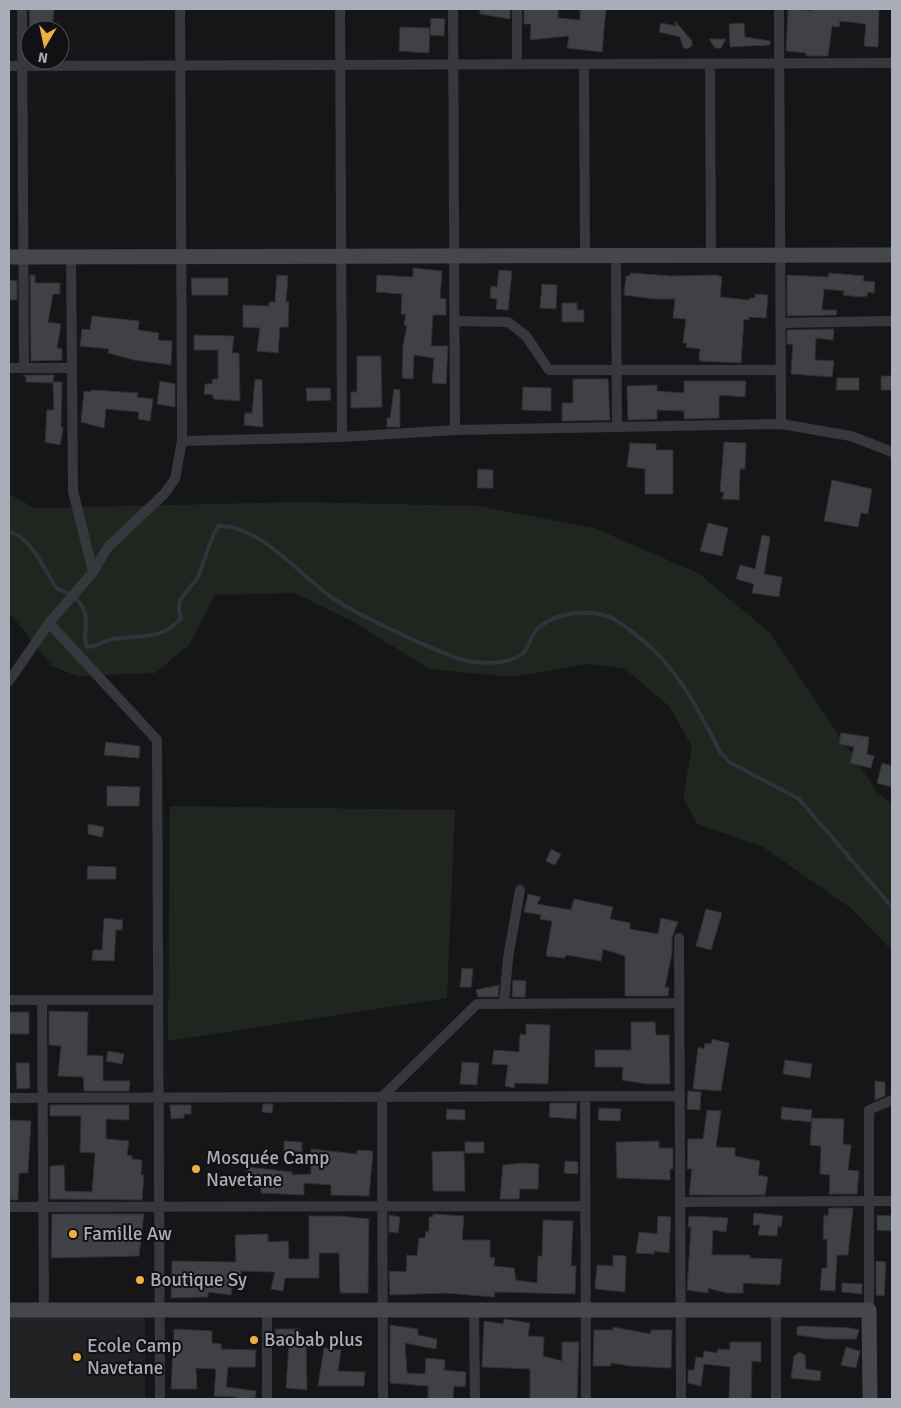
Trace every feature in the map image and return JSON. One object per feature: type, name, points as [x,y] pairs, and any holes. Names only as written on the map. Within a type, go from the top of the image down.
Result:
[{"type":"street","points":[[9,681],[49,623],[93,572],[108,547],[164,494],[175,480],[182,441],[180,9]]},
{"type":"street","points":[[340,9],[342,437]]},
{"type":"street","points":[[453,9],[455,430]]},
{"type":"street","points":[[517,9],[517,64]]},
{"type":"street","points":[[779,9],[781,424]]},
{"type":"street","points":[[70,66],[892,63]]},
{"type":"street","points":[[584,64],[585,256]]},
{"type":"street","points":[[710,64],[711,256]]},
{"type":"street","points":[[22,70],[16,257],[24,368]]},
{"type":"street","points":[[16,257],[892,255]]},
{"type":"street","points":[[616,256],[617,427]]},
{"type":"street","points":[[71,257],[73,491],[93,572]]},
{"type":"street","points":[[455,321],[508,322],[526,336],[549,370],[781,370]]},
{"type":"street","points":[[782,323],[892,321]]},
{"type":"street","points":[[9,368],[72,368]]},
{"type":"street","points":[[182,441],[342,437],[455,430],[781,424],[851,436],[892,452]]},
{"type":"street","points":[[49,623],[157,740],[160,1399]]},
{"type":"street","points":[[504,1004],[508,958],[520,890]]},
{"type":"street","points":[[679,938],[681,1399]]},
{"type":"street","points":[[9,1000],[158,1000]]},
{"type":"street","points":[[42,1000],[44,1310]]},
{"type":"street","points":[[383,1399],[382,1097],[477,1004],[679,1003]]},
{"type":"street","points":[[585,1096],[586,1399]]},
{"type":"street","points":[[9,1098],[680,1096]]},
{"type":"street","points":[[870,1399],[868,1110],[892,1100]]},
{"type":"street","points":[[680,1202],[892,1201]]},
{"type":"street","points":[[9,1207],[585,1206]]},
{"type":"street","points":[[267,1309],[268,1399]]},
{"type":"street","points":[[474,1309],[475,1399]]},
{"type":"street","points":[[9,1310],[869,1310]]},
{"type":"street","points":[[776,1310],[776,1399]]},
{"type":"shaded area","points":[[9,494],[35,508],[301,502],[478,506],[594,528],[698,573],[769,632],[878,793],[892,805],[892,951],[852,909],[763,847],[697,824],[683,797],[692,747],[670,707],[624,668],[587,664],[513,677],[430,669],[350,620],[294,593],[215,595],[189,645],[155,673],[77,676],[52,666],[12,616],[9,615]]},
{"type":"shaded area","points":[[170,806],[455,810],[447,998],[168,1041]]},
{"type":"shaded area","name":"Ecole Camp Navetane","points":[[9,1314],[145,1315],[145,1399],[9,1399]]},
{"type":"building","points":[[54,9],[53,20],[30,20],[29,10]]},
{"type":"building","points":[[480,9],[510,9],[510,19],[480,14]]},
{"type":"building","points":[[524,9],[558,9],[558,18],[580,20],[580,9],[606,9],[602,52],[567,48],[569,36],[530,40],[531,24],[524,24]]},
{"type":"building","points":[[812,9],[879,9],[878,47],[864,46],[866,24],[840,21],[839,27],[832,26],[828,56],[806,56],[806,53],[786,51],[788,10],[812,11]]},
{"type":"building","points":[[431,18],[445,19],[444,36],[430,35]]},
{"type":"building","points":[[675,21],[692,41],[692,46],[687,49],[683,47],[680,37],[659,32],[661,23],[676,26]]},
{"type":"building","points":[[744,23],[745,37],[770,41],[770,45],[730,47],[729,24]]},
{"type":"building","points":[[400,27],[430,28],[429,53],[399,51]]},
{"type":"building","points":[[709,39],[726,39],[721,48],[715,48]]},
{"type":"building","points":[[413,268],[442,271],[440,298],[446,299],[446,315],[433,315],[431,346],[448,346],[446,384],[432,383],[434,358],[414,355],[413,379],[402,378],[403,345],[407,326],[404,325],[406,314],[401,314],[402,294],[376,292],[377,275],[413,277]]},
{"type":"building","points":[[499,270],[512,271],[508,310],[496,309],[497,299],[490,298],[491,286],[497,287]]},
{"type":"building","points":[[630,273],[671,276],[716,275],[722,277],[720,297],[749,300],[750,298],[755,298],[755,294],[768,295],[766,318],[749,317],[749,320],[744,319],[741,363],[699,361],[700,349],[686,347],[687,343],[683,343],[686,319],[673,318],[675,299],[655,299],[624,295],[626,276],[630,276]]},
{"type":"building","points":[[829,273],[864,276],[863,281],[875,282],[874,293],[868,292],[867,296],[859,297],[843,295],[844,291],[824,289],[822,310],[837,310],[836,315],[787,316],[787,275],[828,277]]},
{"type":"building","points":[[30,275],[35,275],[35,283],[60,283],[60,294],[53,294],[48,322],[61,324],[57,348],[62,349],[62,360],[31,361]]},
{"type":"building","points":[[277,275],[288,276],[286,302],[289,302],[288,327],[280,327],[278,353],[257,351],[260,328],[243,327],[243,305],[269,306],[269,302],[275,302]]},
{"type":"building","points":[[191,278],[228,278],[228,295],[192,295]]},
{"type":"building","points":[[9,280],[17,281],[17,300],[9,300]]},
{"type":"building","points":[[542,284],[557,285],[556,309],[540,308]]},
{"type":"building","points":[[562,303],[577,303],[577,310],[584,310],[584,322],[562,322]]},
{"type":"building","points":[[92,316],[139,321],[138,330],[159,333],[158,340],[172,341],[171,365],[134,360],[108,353],[109,349],[80,346],[82,329],[90,330]]},
{"type":"building","points":[[834,329],[833,340],[816,338],[815,360],[834,361],[832,377],[791,374],[793,344],[787,344],[787,330]]},
{"type":"building","points":[[194,335],[234,336],[232,353],[239,353],[240,401],[213,399],[213,395],[204,394],[205,384],[212,384],[213,379],[218,379],[218,350],[194,350]]},
{"type":"building","points":[[357,356],[381,356],[382,407],[351,408],[351,392],[357,392]]},
{"type":"building","points":[[23,375],[54,375],[53,383],[26,382],[26,377]]},
{"type":"building","points":[[881,376],[892,376],[892,390],[881,390]]},
{"type":"building","points":[[837,378],[859,378],[859,390],[836,390]]},
{"type":"building","points":[[255,379],[262,380],[263,427],[244,425],[245,413],[252,413]]},
{"type":"building","points":[[573,379],[608,379],[610,420],[562,421],[562,403],[573,403]]},
{"type":"building","points":[[160,381],[175,384],[175,407],[157,404]]},
{"type":"building","points":[[684,381],[746,381],[745,397],[719,395],[719,418],[684,419],[684,411],[657,410],[657,419],[628,420],[627,386],[657,385],[657,391],[684,393]]},
{"type":"building","points":[[53,382],[62,382],[61,427],[63,428],[60,445],[45,442],[47,410],[54,410]]},
{"type":"building","points":[[523,387],[551,388],[551,411],[522,410]]},
{"type":"building","points":[[306,388],[330,388],[331,400],[307,401]]},
{"type":"building","points":[[394,389],[400,390],[400,427],[387,427],[387,418],[390,418]]},
{"type":"building","points":[[91,390],[138,393],[137,397],[153,399],[150,421],[138,419],[139,412],[106,409],[104,428],[81,422],[84,391],[91,392]]},
{"type":"building","points":[[724,442],[746,443],[745,469],[740,469],[739,500],[722,499],[724,492],[720,492]]},
{"type":"building","points":[[630,443],[656,444],[656,450],[673,450],[673,494],[645,494],[645,469],[627,467]]},
{"type":"building","points":[[478,469],[493,470],[493,488],[477,488]]},
{"type":"building","points":[[832,480],[872,489],[868,514],[861,513],[858,527],[824,521]]},
{"type":"building","points":[[708,523],[728,528],[722,556],[700,551]]},
{"type":"building","points":[[762,535],[770,537],[764,574],[782,577],[779,597],[752,593],[754,584],[736,579],[740,565],[755,569]]},
{"type":"building","points":[[841,733],[869,737],[867,754],[874,756],[871,768],[850,763],[854,747],[839,744]]},
{"type":"building","points":[[106,742],[140,746],[139,758],[104,755]]},
{"type":"building","points":[[882,763],[892,766],[892,787],[877,783]]},
{"type":"building","points":[[107,786],[140,787],[139,806],[107,806]]},
{"type":"building","points":[[88,824],[104,827],[102,837],[88,834]]},
{"type":"building","points":[[551,849],[561,854],[555,865],[546,861]]},
{"type":"building","points":[[88,866],[116,867],[116,879],[87,879]]},
{"type":"building","points":[[528,894],[541,897],[537,904],[571,910],[574,899],[613,907],[610,919],[630,923],[630,929],[658,934],[661,918],[678,922],[672,938],[672,953],[665,987],[669,988],[668,996],[625,996],[625,956],[603,949],[601,961],[566,955],[565,958],[546,956],[552,921],[540,919],[541,915],[524,912]]},
{"type":"building","points":[[706,909],[722,913],[711,950],[696,946]]},
{"type":"building","points":[[104,918],[123,920],[122,930],[116,930],[114,961],[92,960],[93,950],[102,950]]},
{"type":"building","points":[[462,968],[473,969],[471,987],[460,987]]},
{"type":"building","points":[[513,980],[526,981],[525,997],[512,997]]},
{"type":"building","points":[[499,985],[498,997],[478,997],[476,990]]},
{"type":"building","points":[[49,1011],[88,1012],[87,1055],[103,1056],[103,1081],[130,1081],[129,1091],[84,1091],[83,1077],[58,1076],[61,1046],[49,1045]]},
{"type":"building","points":[[9,1012],[29,1012],[29,1034],[9,1034]]},
{"type":"building","points":[[631,1022],[655,1022],[656,1035],[669,1035],[670,1084],[647,1084],[622,1080],[623,1067],[595,1067],[595,1050],[631,1050]]},
{"type":"building","points":[[526,1024],[550,1025],[548,1084],[515,1083],[514,1088],[505,1086],[508,1065],[492,1064],[494,1050],[519,1052],[520,1034],[526,1035]]},
{"type":"building","points":[[712,1039],[729,1043],[721,1091],[693,1089],[698,1047],[704,1049],[705,1043],[711,1044]]},
{"type":"building","points":[[108,1051],[124,1054],[122,1064],[106,1061]]},
{"type":"building","points":[[785,1060],[812,1064],[810,1078],[783,1074]]},
{"type":"building","points":[[462,1062],[479,1063],[477,1085],[460,1084]]},
{"type":"building","points":[[16,1063],[29,1063],[30,1088],[17,1089]]},
{"type":"building","points":[[875,1081],[885,1082],[885,1096],[875,1100]]},
{"type":"building","points":[[688,1091],[701,1092],[700,1110],[687,1109]]},
{"type":"building","points":[[550,1103],[577,1103],[576,1119],[549,1117]]},
{"type":"building","points":[[263,1104],[273,1104],[272,1113],[262,1112]]},
{"type":"building","points":[[50,1105],[129,1105],[129,1120],[106,1119],[106,1139],[129,1141],[127,1155],[132,1156],[132,1159],[142,1160],[141,1175],[144,1175],[142,1200],[50,1199],[50,1166],[64,1165],[65,1191],[92,1192],[95,1153],[80,1152],[81,1116],[50,1116]]},
{"type":"building","points":[[170,1105],[191,1105],[191,1114],[184,1114],[184,1118],[171,1119]]},
{"type":"building","points":[[782,1107],[812,1110],[811,1122],[781,1119]]},
{"type":"building","points":[[599,1108],[621,1109],[620,1121],[598,1120]]},
{"type":"building","points":[[447,1109],[465,1110],[465,1120],[446,1119]]},
{"type":"building","points":[[707,1110],[721,1111],[716,1147],[735,1148],[735,1156],[760,1161],[758,1175],[768,1177],[765,1195],[689,1195],[692,1169],[687,1169],[688,1139],[703,1139]]},
{"type":"building","points":[[812,1118],[844,1119],[843,1144],[851,1145],[848,1170],[859,1171],[857,1194],[829,1194],[830,1175],[820,1174],[821,1146],[810,1145]]},
{"type":"building","points":[[9,1120],[31,1121],[28,1173],[19,1173],[18,1200],[9,1200]]},
{"type":"building","points":[[284,1141],[302,1142],[302,1152],[284,1151]]},
{"type":"building","points":[[659,1141],[659,1148],[673,1148],[673,1169],[670,1169],[670,1180],[617,1178],[616,1142]]},
{"type":"building","points":[[465,1142],[484,1142],[484,1153],[465,1153]]},
{"type":"building","points":[[311,1149],[357,1154],[357,1150],[373,1151],[369,1196],[331,1195],[331,1185],[304,1183],[304,1195],[261,1193],[261,1184],[247,1183],[247,1167],[292,1172],[292,1175],[311,1174]]},
{"type":"building","points":[[464,1151],[465,1191],[433,1191],[432,1152]]},
{"type":"building","points":[[565,1161],[578,1162],[578,1174],[564,1173]]},
{"type":"building","points":[[539,1164],[538,1189],[520,1189],[519,1199],[500,1199],[503,1165]]},
{"type":"building","points":[[829,1208],[853,1208],[848,1255],[837,1255],[835,1291],[820,1290],[822,1268],[827,1268],[827,1239],[823,1239],[824,1215],[828,1216]]},
{"type":"building","points":[[754,1213],[783,1216],[781,1227],[778,1226],[777,1236],[758,1235],[760,1225],[753,1225]]},
{"type":"building","points":[[52,1214],[144,1214],[139,1256],[51,1258]]},
{"type":"building","points":[[433,1214],[464,1216],[462,1240],[490,1240],[490,1257],[495,1258],[494,1266],[514,1268],[516,1280],[537,1283],[538,1256],[542,1256],[543,1220],[573,1221],[571,1266],[576,1266],[575,1294],[495,1292],[494,1297],[446,1293],[390,1295],[389,1271],[406,1272],[407,1255],[417,1256],[419,1238],[425,1238],[426,1231],[429,1232],[429,1217],[433,1217]]},
{"type":"building","points":[[389,1215],[400,1217],[398,1233],[389,1232]]},
{"type":"building","points":[[877,1215],[892,1216],[892,1231],[877,1230]]},
{"type":"building","points":[[309,1216],[369,1219],[368,1293],[340,1293],[339,1253],[319,1253],[319,1278],[285,1278],[283,1291],[271,1289],[275,1272],[241,1271],[241,1277],[234,1277],[231,1295],[208,1292],[208,1297],[171,1298],[172,1261],[236,1262],[235,1235],[268,1234],[268,1242],[288,1241],[289,1259],[309,1259]]},
{"type":"building","points":[[658,1216],[671,1217],[669,1253],[654,1251],[654,1254],[636,1253],[639,1232],[657,1234]]},
{"type":"building","points":[[689,1216],[728,1218],[726,1232],[713,1230],[712,1255],[750,1255],[750,1258],[782,1259],[780,1285],[743,1283],[743,1293],[726,1293],[708,1288],[708,1293],[687,1290],[691,1227],[688,1227]]},
{"type":"building","points":[[613,1255],[626,1256],[625,1292],[595,1289],[597,1265],[613,1266]]},
{"type":"building","points":[[876,1261],[886,1262],[884,1296],[876,1295]]},
{"type":"building","points":[[842,1283],[862,1284],[862,1294],[842,1292]]},
{"type":"building","points":[[504,1319],[530,1323],[528,1336],[544,1337],[543,1356],[562,1361],[562,1342],[579,1342],[577,1399],[530,1399],[530,1369],[482,1367],[484,1321],[503,1324]]},
{"type":"building","points":[[390,1325],[418,1329],[418,1335],[437,1339],[436,1349],[405,1343],[407,1373],[425,1374],[426,1358],[445,1360],[444,1370],[466,1372],[465,1387],[454,1386],[453,1399],[428,1399],[428,1386],[390,1383]]},
{"type":"building","points":[[613,1327],[651,1334],[651,1330],[672,1330],[671,1368],[611,1363],[611,1366],[593,1366],[594,1330],[613,1330]]},
{"type":"building","points":[[797,1327],[859,1330],[856,1339],[826,1339],[797,1335]]},
{"type":"building","points":[[174,1329],[212,1331],[212,1343],[222,1344],[221,1349],[256,1350],[255,1367],[228,1367],[226,1387],[256,1391],[255,1398],[235,1399],[236,1397],[214,1396],[216,1369],[196,1368],[197,1389],[171,1389]]},
{"type":"building","points":[[275,1329],[300,1329],[300,1335],[306,1337],[307,1390],[286,1388],[289,1343],[276,1343]]},
{"type":"building","points":[[730,1342],[761,1342],[761,1362],[752,1361],[751,1399],[729,1399],[730,1367],[704,1364],[701,1386],[688,1383],[688,1370],[694,1370],[696,1357],[703,1358],[704,1351],[717,1353],[718,1349],[730,1350]]},
{"type":"building","points":[[846,1347],[860,1351],[856,1368],[841,1365]]},
{"type":"building","points":[[324,1348],[341,1350],[338,1371],[365,1372],[364,1386],[318,1386]]},
{"type":"building","points":[[799,1352],[805,1355],[806,1369],[821,1371],[820,1381],[791,1378],[794,1356]]},
{"type":"waterway","points":[[9,531],[31,547],[56,588],[73,597],[81,605],[86,617],[85,638],[87,647],[112,639],[158,634],[174,625],[181,618],[179,610],[180,600],[198,577],[214,533],[219,526],[234,528],[266,543],[324,592],[356,612],[418,642],[464,660],[494,663],[516,658],[525,651],[538,628],[563,615],[592,613],[610,617],[617,620],[649,646],[674,673],[694,703],[720,752],[729,762],[799,799],[892,907]]},
{"type":"place","name":"Mosquée Camp Navetane","points":[[196,1169]]},
{"type":"place","name":"Famille Aw","points":[[73,1234]]},
{"type":"place","name":"Boutique Sy","points":[[140,1280]]},
{"type":"place","name":"Baobab plus","points":[[254,1340]]},
{"type":"place","name":"Ecole Camp Navetane","points":[[77,1357]]}]
